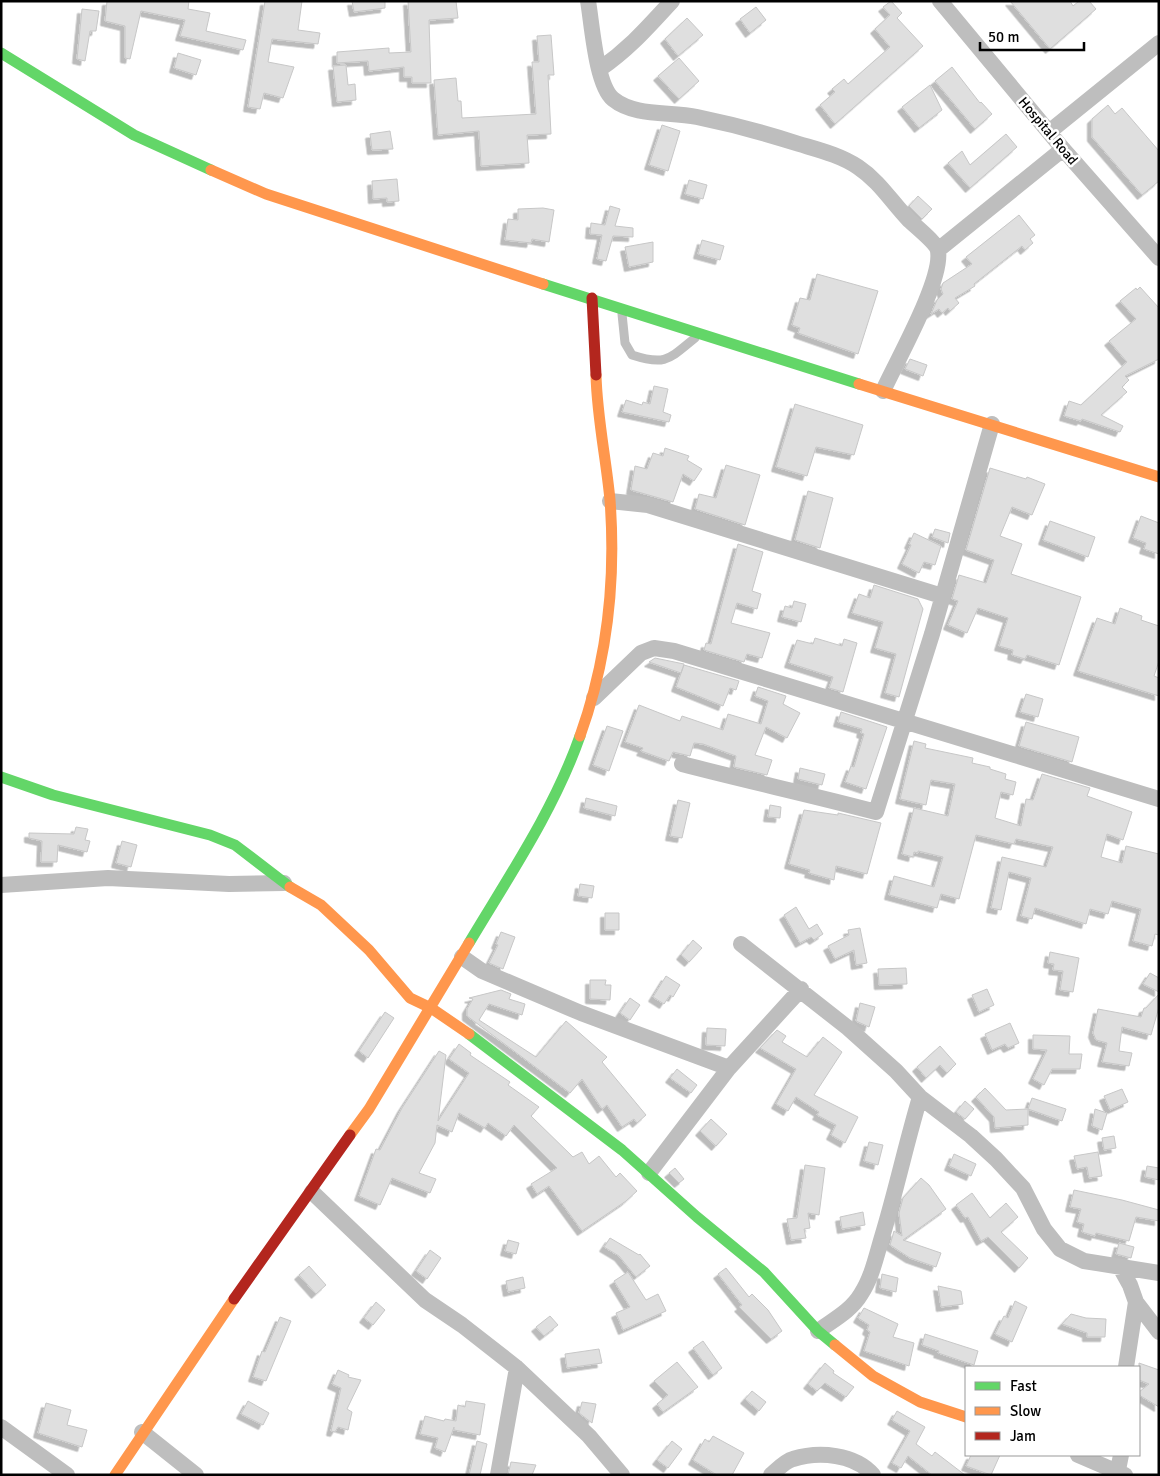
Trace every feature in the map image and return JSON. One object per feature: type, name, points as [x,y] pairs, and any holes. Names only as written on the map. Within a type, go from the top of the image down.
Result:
[{"type":"main road","points":[[1,53],[63,94],[134,135],[266,194],[369,229],[592,298],[699,334],[1159,477]]},
{"type":"main road","points":[[115,1475],[142,1432],[232,1302],[312,1192],[369,1109],[462,957],[537,829],[573,757],[594,698],[605,646],[611,588],[610,501],[596,386],[592,298]]},
{"type":"main road","points":[[1,777],[53,795],[210,835],[235,845],[251,855],[284,883],[321,905],[369,950],[401,990],[410,998],[431,1008],[477,1039],[602,1135],[649,1174],[697,1217],[764,1272],[818,1331],[873,1376],[920,1402],[965,1417]]},
{"type":"street","points":[[588,1],[604,87],[612,99],[625,106],[643,111],[695,116],[774,136],[838,156],[859,167],[886,191],[901,211],[938,250]]},
{"type":"street","points":[[600,69],[625,52],[645,33],[672,1]]},
{"type":"street","name":"Hospital Road","points":[[940,1],[1050,132],[1062,149],[1159,258]]},
{"type":"street","points":[[1050,132],[1159,43]]},
{"type":"street","points":[[883,391],[930,289],[938,250],[1062,149]]},
{"type":"street","points":[[682,764],[766,786],[795,790],[876,812],[905,722],[992,424]]},
{"type":"street","points":[[610,501],[648,505],[942,596]]},
{"type":"street","points":[[594,698],[641,653],[654,648],[674,651],[1159,799]]},
{"type":"street","points":[[1,885],[108,878],[229,884],[284,883]]},
{"type":"street","points":[[741,944],[801,989],[896,1071],[920,1097],[971,1136],[1023,1188],[1044,1230],[1060,1249],[1084,1260],[1159,1273]]},
{"type":"street","points":[[462,957],[482,971],[581,1013],[729,1068]]},
{"type":"street","points":[[649,1174],[729,1068],[801,989]]},
{"type":"street","points":[[818,1331],[851,1308],[873,1271],[920,1097]]},
{"type":"street","points":[[312,1192],[425,1300],[462,1325],[517,1368],[589,1436],[622,1475]]},
{"type":"street","points":[[1120,1267],[1130,1285],[1136,1302],[1159,1332]]},
{"type":"street","points":[[1126,1366],[1136,1302]]},
{"type":"street","points":[[498,1475],[517,1368]]},
{"type":"street","points":[[1,1427],[67,1475]]},
{"type":"street","points":[[142,1432],[196,1475]]},
{"type":"street","points":[[771,1475],[792,1459],[820,1456],[847,1458],[858,1462],[874,1475]]},
{"type":"street","points":[[1080,1456],[1120,1474],[1120,1456]]},
{"type":"lane","points":[[622,308],[624,342],[632,355],[651,361],[668,360],[699,334]]},
{"type":"building","points":[[107,1],[189,1],[188,9],[210,13],[206,31],[246,40],[243,50],[180,36],[185,20],[141,11],[130,59],[125,58],[125,26],[105,21]]},
{"type":"building","points":[[265,1],[302,1],[298,30],[320,33],[318,44],[272,39],[268,62],[294,67],[283,98],[264,93],[260,109],[248,107]]},
{"type":"building","points":[[352,1],[385,1],[385,8],[354,12]]},
{"type":"building","points":[[408,1],[456,1],[458,18],[429,20],[431,83],[412,83],[412,77],[404,77],[404,67],[369,71],[368,61],[337,63],[337,52],[389,48],[389,53],[411,52]]},
{"type":"building","points":[[891,1],[902,13],[897,18],[923,46],[835,124],[820,105],[835,92],[832,89],[844,79],[848,84],[890,47],[875,29],[890,15],[883,7]]},
{"type":"building","points":[[1010,1],[1070,1],[1073,6],[1079,1],[1089,1],[1096,9],[1050,49]]},
{"type":"building","points":[[756,7],[766,20],[750,33],[740,19]]},
{"type":"building","points":[[82,9],[99,11],[96,31],[90,31],[85,61],[77,59]]},
{"type":"building","points":[[687,18],[703,35],[678,56],[665,39]]},
{"type":"building","points":[[551,35],[554,75],[548,75],[551,134],[527,135],[529,163],[481,166],[479,131],[438,135],[434,80],[456,78],[458,101],[461,101],[462,118],[536,114],[532,62],[539,62],[537,36]]},
{"type":"building","points":[[178,53],[201,60],[196,75],[174,68]]},
{"type":"building","points":[[679,58],[699,81],[679,99],[658,76]]},
{"type":"building","points":[[346,65],[348,85],[355,84],[356,100],[337,102],[333,66]]},
{"type":"building","points":[[952,67],[980,103],[992,114],[975,129],[935,81]]},
{"type":"building","points":[[930,85],[942,110],[919,128],[902,107]]},
{"type":"building","points":[[1108,105],[1115,114],[1122,108],[1159,151],[1159,181],[1142,195],[1092,137],[1092,119]]},
{"type":"building","points":[[662,125],[680,131],[668,171],[649,165]]},
{"type":"building","points":[[390,131],[393,149],[372,150],[370,134]]},
{"type":"building","points":[[1006,134],[1017,147],[970,188],[948,163],[962,151],[970,165]]},
{"type":"building","points":[[397,179],[399,201],[387,202],[387,198],[373,199],[372,181]]},
{"type":"building","points":[[689,180],[707,185],[703,199],[685,194]]},
{"type":"building","points":[[918,196],[932,209],[922,219],[909,206]]},
{"type":"building","points":[[610,206],[620,209],[615,226],[633,228],[633,237],[613,236],[606,261],[597,259],[602,235],[590,234],[591,223],[605,225]]},
{"type":"building","points":[[543,208],[554,210],[549,242],[532,239],[531,243],[505,240],[508,219],[518,220],[518,209]]},
{"type":"building","points":[[1019,215],[1035,235],[1030,239],[1033,243],[1025,250],[1022,246],[974,284],[975,286],[955,298],[959,303],[950,311],[948,308],[942,313],[939,309],[931,314],[937,300],[943,294],[941,289],[943,283],[972,264],[966,257]]},
{"type":"building","points":[[702,240],[724,246],[720,260],[698,254]]},
{"type":"building","points":[[653,242],[653,262],[629,267],[625,247]]},
{"type":"building","points":[[817,274],[878,291],[858,354],[798,333],[800,328],[792,325],[800,298],[810,300]]},
{"type":"building","points":[[1140,287],[1159,308],[1159,359],[1125,376],[1129,380],[1122,387],[1127,392],[1101,415],[1123,426],[1120,432],[1082,419],[1081,421],[1064,416],[1069,401],[1081,405],[1127,362],[1109,341],[1136,319],[1120,301]]},
{"type":"building","points":[[910,359],[927,365],[923,376],[905,369]]},
{"type":"building","points":[[654,386],[668,389],[663,412],[671,415],[669,422],[622,412],[626,400],[642,405],[643,402],[650,404]]},
{"type":"building","points":[[795,404],[863,425],[854,455],[816,447],[807,476],[776,467]]},
{"type":"building","points":[[665,448],[689,456],[687,460],[702,469],[694,481],[683,474],[673,502],[631,490],[635,466],[647,469],[653,453],[663,456]]},
{"type":"building","points":[[726,465],[760,475],[745,525],[695,509],[699,494],[716,498]]},
{"type":"building","points":[[990,468],[1026,479],[1027,477],[1045,484],[1032,515],[1012,507],[1000,536],[1022,544],[1011,574],[1081,597],[1059,665],[1027,655],[1025,659],[1012,655],[1013,650],[999,646],[1008,618],[978,608],[967,633],[948,625],[958,601],[952,599],[959,575],[986,583],[994,560],[966,550]]},
{"type":"building","points":[[808,491],[833,498],[820,548],[795,540]]},
{"type":"building","points":[[1141,516],[1159,523],[1159,554],[1144,549],[1146,543],[1133,538]]},
{"type":"building","points":[[1050,521],[1095,537],[1088,557],[1043,540]]},
{"type":"building","points":[[935,529],[950,533],[948,543],[932,537]]},
{"type":"building","points":[[914,533],[941,546],[935,565],[924,562],[919,573],[902,564],[911,545],[909,544]]},
{"type":"building","points":[[738,544],[763,552],[752,591],[761,594],[757,609],[737,603],[731,623],[770,633],[762,658],[747,654],[744,662],[704,650],[706,643],[711,644]]},
{"type":"building","points":[[874,585],[918,599],[923,609],[899,697],[885,693],[896,654],[875,648],[883,622],[852,613],[859,594],[870,598]]},
{"type":"building","points":[[794,601],[806,604],[801,622],[782,617],[785,606],[792,608]]},
{"type":"building","points":[[1120,608],[1142,616],[1141,620],[1159,626],[1159,661],[1154,676],[1159,678],[1159,696],[1078,671],[1097,618],[1115,624]]},
{"type":"building","points":[[815,638],[842,646],[844,639],[857,643],[843,692],[829,688],[833,677],[789,663],[797,640],[813,644]]},
{"type":"building","points":[[655,658],[684,664],[681,673],[649,662]]},
{"type":"building","points":[[684,665],[739,681],[736,690],[730,688],[723,706],[676,687]]},
{"type":"building","points":[[758,687],[786,696],[783,704],[800,713],[787,738],[766,727],[755,755],[772,760],[767,775],[734,767],[736,756],[703,744],[694,743],[690,756],[673,752],[669,761],[641,751],[643,748],[625,742],[639,705],[680,721],[682,716],[723,730],[728,714],[761,724],[768,701],[755,696]]},
{"type":"building","points":[[1026,694],[1043,699],[1038,717],[1020,712]]},
{"type":"building","points":[[841,712],[887,727],[866,789],[845,782],[851,766],[854,767],[864,734],[861,733],[862,729],[838,722]]},
{"type":"building","points":[[1026,722],[1079,737],[1072,762],[1019,746]]},
{"type":"building","points":[[607,726],[623,731],[609,771],[593,765]]},
{"type":"building","points":[[914,741],[926,744],[925,748],[973,758],[972,763],[990,767],[990,769],[1006,774],[1005,779],[1016,782],[1013,795],[1001,792],[995,818],[1021,826],[1026,799],[1033,800],[1042,774],[1090,788],[1087,796],[1132,812],[1123,840],[1107,834],[1101,857],[1122,863],[1126,846],[1159,854],[1159,935],[1155,934],[1152,946],[1133,941],[1141,909],[1112,901],[1108,914],[1090,909],[1086,924],[1035,908],[1032,919],[1021,916],[1031,878],[1009,872],[1001,910],[991,908],[1002,857],[1046,867],[1053,847],[1016,839],[1014,844],[976,835],[959,899],[941,894],[937,908],[889,895],[894,876],[934,887],[943,857],[918,851],[918,853],[914,852],[913,857],[902,854],[914,808],[948,816],[955,784],[931,780],[926,805],[900,799]]},
{"type":"building","points":[[800,768],[825,774],[822,785],[798,779]]},
{"type":"building","points":[[586,798],[617,806],[615,816],[584,808]]},
{"type":"building","points":[[678,800],[690,803],[682,838],[670,836]]},
{"type":"building","points":[[770,805],[781,807],[780,818],[768,817]]},
{"type":"building","points":[[804,810],[838,815],[838,813],[881,823],[867,874],[836,866],[834,880],[809,873],[810,870],[789,864]]},
{"type":"building","points":[[76,827],[88,829],[85,840],[90,841],[87,852],[58,845],[57,862],[41,862],[42,841],[29,838],[29,833],[74,834]]},
{"type":"building","points":[[122,841],[137,845],[131,867],[116,863]]},
{"type":"building","points":[[580,884],[594,886],[592,898],[578,896]]},
{"type":"building","points":[[796,907],[809,929],[817,924],[823,934],[814,940],[811,937],[800,943],[784,915]]},
{"type":"building","points":[[605,913],[619,913],[619,930],[605,930]]},
{"type":"building","points":[[860,928],[867,963],[856,965],[854,950],[835,959],[828,946],[849,935],[848,930]]},
{"type":"building","points":[[501,932],[515,937],[503,969],[489,963],[498,945],[496,944]]},
{"type":"building","points":[[693,940],[702,948],[689,962],[681,955]]},
{"type":"building","points":[[1050,952],[1079,958],[1073,992],[1060,990],[1063,971],[1053,970],[1054,964],[1048,963]]},
{"type":"building","points":[[906,968],[907,984],[879,985],[878,969]]},
{"type":"building","points":[[1150,973],[1159,978],[1159,992],[1143,984]]},
{"type":"building","points":[[666,976],[680,985],[673,997],[670,995],[664,1004],[653,997]]},
{"type":"building","points":[[590,980],[606,980],[605,985],[611,985],[610,1000],[590,999]]},
{"type":"building","points":[[987,989],[994,1005],[979,1012],[972,995]]},
{"type":"building","points":[[501,990],[511,994],[509,999],[525,1004],[522,1015],[489,1004],[479,1020],[536,1057],[566,1021],[607,1057],[602,1062],[646,1115],[637,1123],[634,1119],[622,1127],[607,1105],[602,1109],[582,1079],[570,1093],[467,1016],[467,1009],[473,999],[469,998]]},
{"type":"building","points":[[1159,994],[1159,1007],[1151,1035],[1122,1027],[1119,1051],[1132,1053],[1129,1066],[1102,1062],[1107,1043],[1096,1040],[1093,1033],[1098,1009],[1141,1017],[1144,1008]]},
{"type":"building","points":[[630,998],[640,1005],[630,1020],[620,1013]]},
{"type":"building","points":[[860,1003],[875,1007],[869,1027],[856,1021]]},
{"type":"building","points":[[385,1012],[394,1018],[368,1058],[359,1051]]},
{"type":"building","points":[[1010,1023],[1019,1043],[1008,1048],[1005,1044],[992,1050],[985,1034]]},
{"type":"building","points":[[707,1028],[726,1029],[725,1046],[706,1045]]},
{"type":"building","points":[[777,1030],[786,1036],[782,1042],[807,1057],[823,1037],[842,1052],[814,1095],[858,1117],[845,1143],[831,1135],[836,1125],[817,1115],[819,1112],[796,1097],[788,1111],[776,1104],[796,1069],[760,1048]]},
{"type":"building","points":[[1033,1035],[1070,1036],[1069,1054],[1082,1054],[1080,1069],[1052,1069],[1044,1085],[1033,1079],[1047,1050],[1033,1049]]},
{"type":"building","points":[[459,1044],[471,1053],[470,1055],[510,1082],[508,1085],[539,1107],[531,1116],[573,1157],[582,1152],[589,1164],[599,1156],[616,1177],[620,1173],[637,1191],[626,1201],[582,1231],[549,1186],[537,1194],[531,1184],[557,1168],[514,1125],[506,1136],[488,1123],[485,1128],[459,1113],[452,1132],[437,1125],[435,1143],[419,1173],[436,1179],[430,1193],[392,1178],[380,1205],[359,1196],[376,1149],[380,1150],[402,1108],[439,1051],[446,1055],[438,1121],[469,1073],[449,1059]]},
{"type":"building","points":[[940,1046],[956,1064],[947,1073],[940,1065],[926,1078],[917,1067]]},
{"type":"building","points":[[677,1069],[697,1085],[691,1093],[670,1078]]},
{"type":"building","points":[[985,1088],[1006,1110],[1028,1109],[1028,1125],[995,1128],[994,1117],[976,1097]]},
{"type":"building","points":[[1122,1089],[1128,1102],[1110,1110],[1104,1096]]},
{"type":"building","points":[[1032,1098],[1066,1109],[1062,1121],[1028,1109]]},
{"type":"building","points":[[965,1101],[974,1109],[965,1119],[956,1112]]},
{"type":"building","points":[[1095,1109],[1107,1113],[1102,1130],[1092,1126]]},
{"type":"building","points":[[711,1119],[727,1134],[716,1146],[700,1131]]},
{"type":"building","points":[[1114,1136],[1116,1148],[1104,1150],[1102,1138]]},
{"type":"building","points":[[869,1142],[883,1145],[878,1165],[864,1161]]},
{"type":"building","points":[[1098,1152],[1102,1176],[1089,1178],[1087,1167],[1077,1169],[1074,1156]]},
{"type":"building","points":[[954,1154],[976,1164],[971,1176],[949,1166]]},
{"type":"building","points":[[805,1165],[825,1168],[819,1215],[808,1213],[810,1228],[804,1229],[806,1238],[791,1240],[787,1219],[797,1218]]},
{"type":"building","points":[[1147,1166],[1159,1168],[1159,1180],[1145,1177]]},
{"type":"building","points":[[675,1168],[684,1179],[679,1183],[669,1173]]},
{"type":"building","points":[[921,1178],[929,1185],[946,1209],[903,1240],[941,1253],[936,1267],[910,1258],[890,1245],[894,1231],[902,1236],[899,1213],[903,1198]]},
{"type":"building","points":[[1074,1190],[1159,1210],[1159,1221],[1136,1217],[1129,1241],[1096,1233],[1095,1236],[1082,1232],[1084,1224],[1077,1222],[1081,1209],[1070,1207]]},
{"type":"building","points":[[972,1193],[990,1218],[1006,1203],[1018,1217],[1001,1232],[1028,1258],[1019,1268],[988,1237],[981,1241],[968,1217],[965,1218],[956,1205]]},
{"type":"building","points":[[863,1212],[865,1225],[842,1229],[840,1217]]},
{"type":"building","points":[[610,1238],[640,1254],[650,1266],[636,1277],[619,1256],[604,1247]]},
{"type":"building","points":[[508,1240],[519,1243],[516,1254],[505,1251]]},
{"type":"building","points":[[1119,1243],[1134,1247],[1131,1258],[1116,1254]]},
{"type":"building","points":[[430,1250],[441,1258],[427,1279],[416,1271]]},
{"type":"building","points":[[309,1266],[326,1285],[316,1294],[299,1275]]},
{"type":"building","points":[[726,1268],[749,1297],[752,1294],[768,1310],[782,1331],[771,1339],[739,1307],[742,1305],[718,1274]]},
{"type":"building","points":[[628,1272],[646,1300],[658,1294],[666,1311],[623,1330],[616,1313],[630,1307],[614,1281]]},
{"type":"building","points":[[882,1274],[898,1278],[896,1292],[880,1288]]},
{"type":"building","points":[[523,1277],[525,1288],[508,1292],[506,1281]]},
{"type":"building","points":[[938,1286],[961,1291],[963,1304],[941,1307]]},
{"type":"building","points":[[1015,1301],[1027,1307],[1012,1342],[995,1334],[1004,1316],[1008,1318]]},
{"type":"building","points":[[376,1302],[385,1310],[373,1325],[364,1318]]},
{"type":"building","points":[[864,1308],[898,1324],[893,1337],[914,1343],[909,1366],[864,1351],[870,1332],[867,1330],[869,1325],[858,1318]]},
{"type":"building","points":[[1071,1314],[1086,1318],[1106,1319],[1105,1337],[1087,1337],[1087,1333],[1062,1324]]},
{"type":"building","points":[[550,1316],[558,1325],[544,1336],[536,1327]]},
{"type":"building","points":[[280,1317],[291,1321],[266,1381],[253,1377],[262,1351],[265,1352]]},
{"type":"building","points":[[925,1334],[978,1351],[974,1365],[938,1353],[939,1351],[922,1345]]},
{"type":"building","points":[[703,1341],[722,1368],[713,1375],[693,1348]]},
{"type":"building","points":[[599,1349],[602,1363],[567,1368],[565,1354]]},
{"type":"building","points":[[677,1362],[698,1387],[663,1412],[657,1404],[668,1395],[654,1381]]},
{"type":"building","points":[[825,1363],[834,1371],[833,1373],[854,1387],[846,1397],[825,1383],[817,1391],[808,1384]]},
{"type":"building","points":[[1139,1363],[1159,1370],[1159,1407],[1140,1396],[1140,1391],[1149,1384],[1140,1380]]},
{"type":"building","points":[[338,1370],[349,1375],[348,1377],[361,1380],[347,1409],[352,1412],[348,1430],[338,1427],[335,1432],[331,1431],[341,1388],[332,1384]]},
{"type":"building","points":[[752,1391],[766,1402],[759,1411],[745,1399]]},
{"type":"building","points":[[248,1401],[269,1413],[263,1425],[241,1414]]},
{"type":"building","points":[[466,1401],[485,1404],[480,1435],[454,1430],[454,1427],[445,1452],[435,1448],[438,1438],[420,1434],[425,1416],[444,1421],[445,1419],[456,1421],[458,1405],[465,1407]]},
{"type":"building","points":[[582,1402],[596,1404],[592,1423],[579,1413]]},
{"type":"building","points":[[46,1403],[71,1410],[67,1425],[87,1430],[82,1447],[38,1433]]},
{"type":"building","points":[[897,1411],[925,1427],[916,1444],[932,1456],[935,1452],[965,1475],[932,1475],[908,1456],[901,1468],[892,1463],[910,1431],[892,1420]]},
{"type":"building","points":[[713,1436],[744,1453],[732,1475],[717,1475],[693,1460],[705,1439],[709,1442]]},
{"type":"building","points":[[477,1441],[487,1444],[480,1475],[469,1475]]},
{"type":"building","points":[[672,1441],[682,1449],[668,1468],[657,1460]]},
{"type":"building","points":[[971,1456],[1000,1456],[991,1475],[966,1466]]},
{"type":"building","points":[[511,1462],[536,1465],[532,1475],[508,1475]]},
{"type":"traffic: fast","points":[[1,53],[134,135],[211,170]]},
{"type":"traffic: fast","points":[[543,284],[859,384]]},
{"type":"traffic: fast","points":[[469,943],[544,816],[580,736]]},
{"type":"traffic: fast","points":[[1,777],[53,795],[210,835],[235,845],[290,887]]},
{"type":"traffic: fast","points":[[469,1034],[622,1150],[697,1217],[764,1272],[818,1331],[835,1345]]},
{"type":"traffic: slow","points":[[211,170],[266,194],[543,284]]},
{"type":"traffic: slow","points":[[580,736],[597,679],[603,649],[612,560],[610,500],[596,375]]},
{"type":"traffic: slow","points":[[859,384],[1159,477]]},
{"type":"traffic: slow","points":[[290,887],[321,905],[369,950],[410,998],[431,1008],[469,1034]]},
{"type":"traffic: slow","points":[[350,1135],[369,1109],[469,943]]},
{"type":"traffic: slow","points":[[115,1475],[234,1299]]},
{"type":"traffic: slow","points":[[835,1345],[873,1376],[920,1402],[965,1417]]},
{"type":"traffic: jam","points":[[592,298],[596,375]]},
{"type":"traffic: jam","points":[[234,1299],[350,1135]]}]
